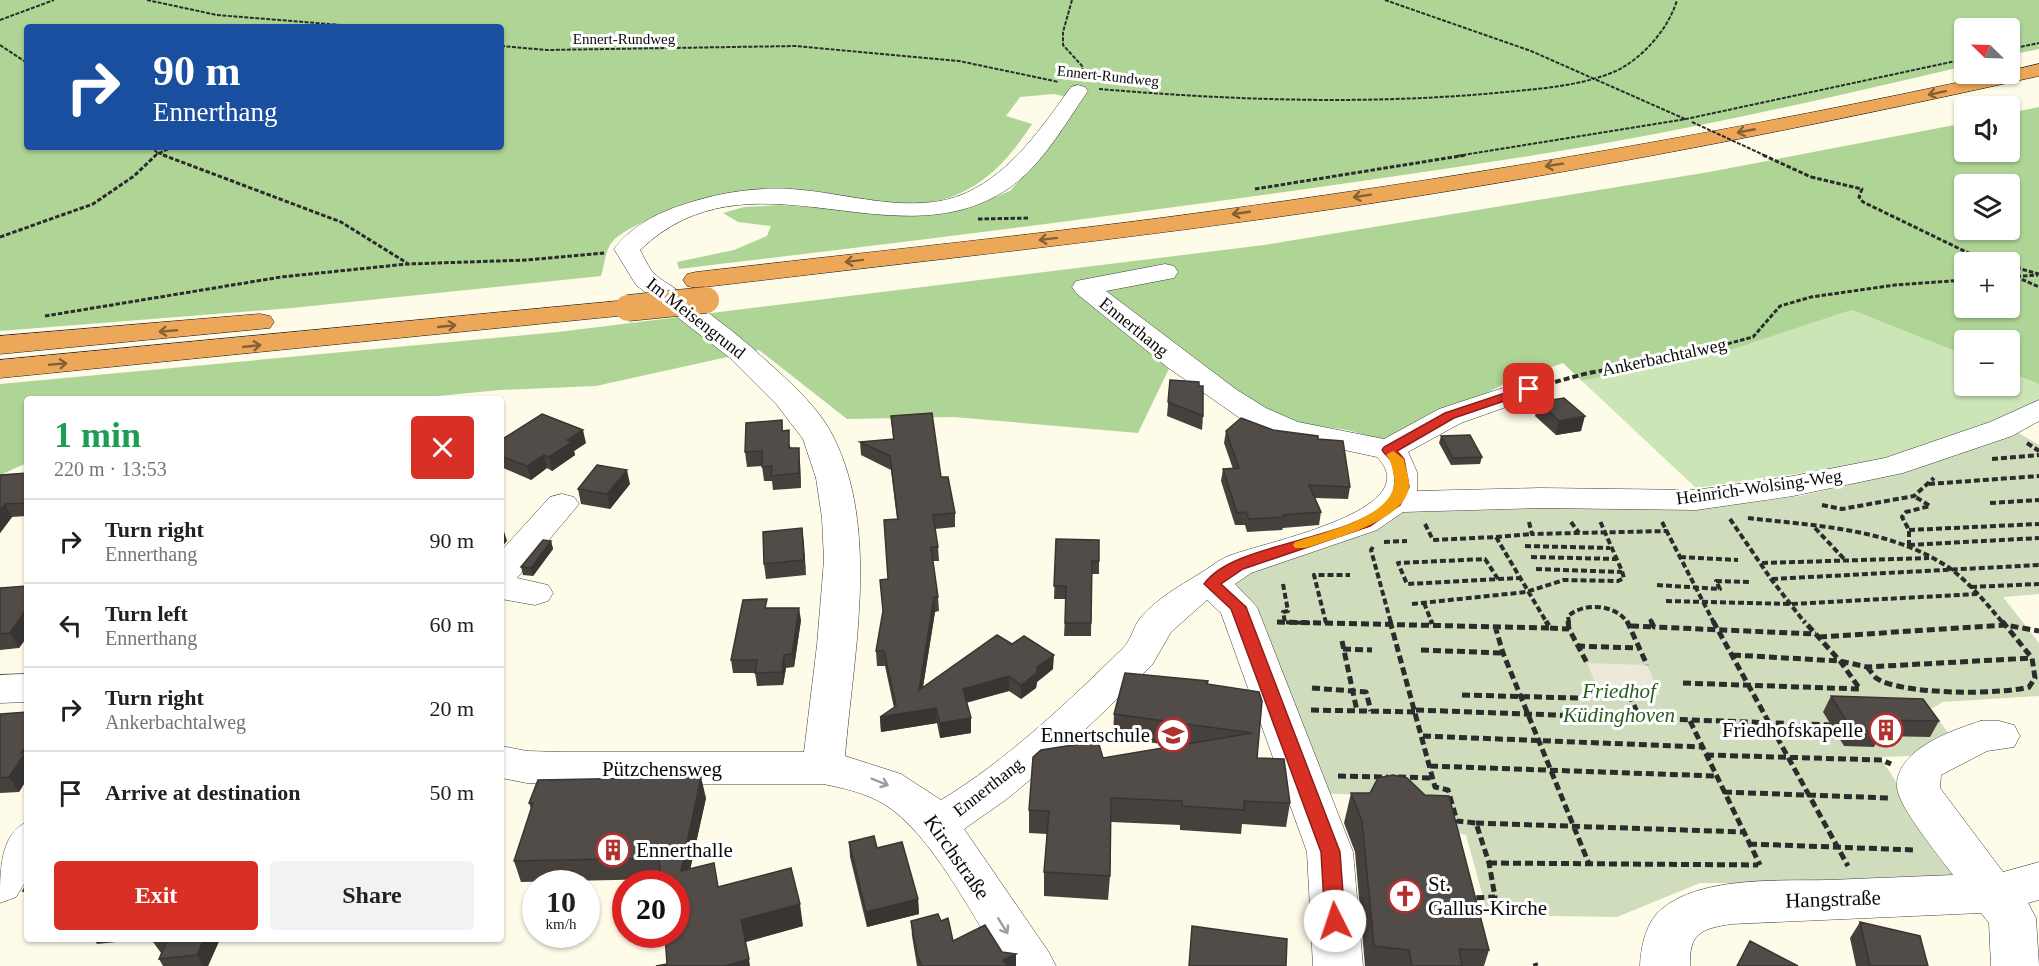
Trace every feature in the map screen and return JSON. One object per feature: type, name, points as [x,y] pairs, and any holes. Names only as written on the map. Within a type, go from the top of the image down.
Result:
[{"type":"highway","points":[[701,290],[1492,176],[1860,110],[2038,70]]},
{"type":"highway","points":[[0,369],[626,298],[1137,247],[1461,200],[1772,146],[1954,109]]},
{"type":"highway","points":[[0,345],[626,298]]},
{"type":"street","points":[[627,249],[638,236],[664,220],[693,208],[734,199],[789,196],[858,206],[927,209],[962,202],[994,188],[1019,170],[1079,89]]},
{"type":"street","name":"Im Meisengrund","points":[[627,249],[641,274],[744,355],[778,388],[819,438],[833,486],[840,538],[841,575],[836,667],[826,723],[823,768]]},
{"type":"street","name":"Ennerthang","points":[[1165,272],[1085,288],[1190,370],[1233,401],[1259,416],[1283,427],[1393,447]]},
{"type":"street","points":[[1409,511],[1393,447],[1449,416],[1529,389]]},
{"type":"street","name":"Heinrich-Wolsing-Weg","points":[[1409,511],[1540,498],[1707,499],[1793,486],[1892,466],[2001,429],[2039,409]]},
{"type":"street","points":[[504,570],[562,504]]},
{"type":"street","name":"Ennerthang","points":[[937,824],[964,809],[1002,780],[1138,656],[1150,640],[1154,627],[1189,594],[1211,584],[1238,566],[1365,523],[1409,511]]},
{"type":"street","points":[[1211,584],[1238,607],[1330,852],[1338,966]]},
{"type":"street","points":[[0,689],[24,688]]},
{"type":"street","points":[[1999,736],[1981,736],[1926,764],[1919,774],[1918,789],[1930,811],[2012,918],[2016,966]]},
{"type":"street","name":"Pützchensweg","points":[[504,763],[527,767],[563,768],[823,768]]},
{"type":"street","name":"Kirchstraße","points":[[823,768],[864,776],[897,789],[920,805],[937,824],[1031,966]]},
{"type":"street","points":[[0,884],[24,845]]},
{"type":"street","name":"Hangstraße","points":[[1665,966],[1663,951],[1673,927],[1690,913],[1715,906],[1748,902],[1995,893],[2039,881]]},
{"type":"path","points":[[0,20],[54,0]]},
{"type":"path","points":[[147,0],[217,15],[329,24]]},
{"type":"path","points":[[1072,0],[1063,32],[1063,45],[1083,67],[1079,89]]},
{"type":"path","points":[[1385,0],[1482,33],[1596,78],[1686,119]]},
{"type":"path","name":"Ennert-Rundweg","points":[[504,46],[547,50],[795,46],[886,52],[959,61],[1079,89],[1247,99],[1340,101],[1439,99],[1547,87],[1617,72],[1661,33],[1676,12],[1677,0]]},
{"type":"path","points":[[2020,48],[2039,43]]},
{"type":"path","points":[[0,45],[24,61]]},
{"type":"path","points":[[1251,189],[1686,119],[1954,61]]},
{"type":"path","points":[[1692,122],[1810,177],[1862,189],[1859,197],[1863,202],[1964,252]]},
{"type":"path","points":[[154,150],[340,222],[407,264]]},
{"type":"path","points":[[0,237],[93,204],[134,176],[158,153],[166,150]]},
{"type":"path","points":[[43,316],[281,278],[407,264],[527,260],[627,249]]},
{"type":"path","points":[[2020,269],[2039,274]]},
{"type":"path","points":[[2020,276],[2039,274]]},
{"type":"path","points":[[2020,279],[2039,288]]},
{"type":"path","name":"Ankerbachtalweg","points":[[1529,389],[1588,373],[1693,355],[1753,337],[1780,306],[1812,297],[1895,285],[1954,281]]},
{"type":"path","points":[[1983,460],[2039,455]]},
{"type":"path","points":[[1821,505],[1842,509],[1914,496],[1942,470]]},
{"type":"path","points":[[1928,484],[2039,476]]},
{"type":"path","points":[[1909,546],[1909,530],[1902,517],[1906,512],[1930,506],[1914,496]]},
{"type":"path","points":[[1990,503],[2039,500]]},
{"type":"path","points":[[1409,511],[1433,540],[1532,534],[1667,531]]},
{"type":"path","points":[[1412,604],[1526,592],[1564,580],[1612,583],[1624,578],[1599,517]]},
{"type":"path","points":[[1660,517],[1694,587],[1847,863]]},
{"type":"path","points":[[1863,697],[1840,660],[1817,636],[1771,579],[1728,517],[1864,534],[1909,546],[1932,558],[1971,587],[2005,625],[2032,657],[2036,667],[2036,678],[2030,686],[2014,690],[1942,692],[1902,686],[1875,677],[1867,667]]},
{"type":"path","points":[[1531,519],[1528,523],[1532,534]]},
{"type":"path","points":[[1566,519],[1577,528],[1579,533]]},
{"type":"path","points":[[1909,530],[2039,524]]},
{"type":"path","points":[[1814,527],[1846,561]]},
{"type":"path","points":[[1496,537],[1526,592],[1550,628]]},
{"type":"path","points":[[1909,546],[2039,538]]},
{"type":"path","points":[[1407,541],[1376,542],[1371,550],[1436,787],[1448,790],[1457,821],[1743,832]]},
{"type":"path","points":[[1525,546],[1610,548]]},
{"type":"path","points":[[1532,557],[1616,559]]},
{"type":"path","points":[[1680,557],[1738,561]]},
{"type":"path","points":[[1761,563],[1932,558]]},
{"type":"path","points":[[1498,579],[1485,559],[1398,563],[1407,584],[1519,578]]},
{"type":"path","points":[[1771,579],[2039,565]]},
{"type":"path","points":[[1536,569],[1623,573]]},
{"type":"path","points":[[1326,623],[1314,575],[1350,575]]},
{"type":"path","points":[[1657,585],[1720,589],[1716,581],[1751,582]]},
{"type":"path","points":[[1283,584],[1288,611],[1283,612],[1285,622]]},
{"type":"path","points":[[1971,587],[2039,584]]},
{"type":"path","points":[[1666,601],[1791,604],[1977,594]]},
{"type":"path","points":[[1424,603],[1432,624]]},
{"type":"path","points":[[1587,663],[1572,641],[1568,616],[1579,608],[1596,607],[1623,615],[1631,626],[1647,665]]},
{"type":"path","points":[[1650,619],[1654,627]]},
{"type":"path","points":[[1268,621],[1569,629]]},
{"type":"path","points":[[1631,626],[1817,636],[2005,625],[2039,631]]},
{"type":"path","points":[[1496,626],[1503,653],[1589,864]]},
{"type":"path","points":[[1342,641],[1357,711]]},
{"type":"path","points":[[1577,646],[1639,648]]},
{"type":"path","points":[[1343,649],[1372,650]]},
{"type":"path","points":[[1421,650],[1503,653]]},
{"type":"path","points":[[1732,655],[1840,660],[1867,667],[2032,657]]},
{"type":"path","points":[[1683,682],[1860,689]]},
{"type":"path","points":[[1312,688],[1366,692],[1371,711]]},
{"type":"path","points":[[1629,694],[1640,719]]},
{"type":"path","points":[[1462,695],[1578,698]]},
{"type":"path","points":[[1306,710],[1528,714],[1832,725]]},
{"type":"path","points":[[1690,721],[1760,865]]},
{"type":"path","points":[[1423,736],[1703,747]]},
{"type":"path","points":[[1706,755],[1882,760]]},
{"type":"path","points":[[1430,766],[1716,776]]},
{"type":"path","points":[[1335,776],[1434,778]]},
{"type":"path","points":[[1724,792],[1894,798]]},
{"type":"path","points":[[1470,909],[1467,898],[1495,897],[1489,863],[1476,823]]},
{"type":"path","points":[[1749,844],[1921,850]]},
{"type":"path","points":[[1489,863],[1771,866]]},
{"type":"path","points":[[1838,867],[1861,868]]},
{"type":"green space","points":[[0,0],[2039,0],[2039,49],[2020,53],[2020,18],[1954,18],[1954,69],[1639,137],[1529,156],[1211,202],[679,269],[677,262],[734,250],[767,236],[771,226],[738,222],[723,213],[744,207],[781,205],[923,216],[975,205],[1010,191],[1033,166],[1080,100],[1054,94],[1020,97],[1006,116],[1032,124],[1016,147],[986,177],[948,198],[927,203],[906,204],[782,194],[729,195],[703,199],[677,207],[623,233],[608,248],[601,276],[292,308],[0,331]]},
{"type":"green space","points":[[2039,107],[2039,384],[2020,377],[2020,330],[1954,330],[1954,351],[1852,310],[1715,355],[1582,381],[1563,363],[1502,385],[1391,442],[1347,430],[1290,422],[1229,390],[1176,354],[1138,433],[954,417],[847,419],[759,350],[596,386],[500,390],[438,396],[24,396],[24,464],[0,475],[0,384],[558,332],[1264,245],[1709,172],[1954,125],[1954,162],[2020,162],[2020,111]]},
{"type":"green space","points":[[1852,310],[1954,351],[1954,396],[2020,396],[2020,377],[2039,384],[2039,401],[1980,428],[1888,461],[1696,488],[1582,381],[1715,355]]},
{"type":"green space","name":"Friedhof Küdinghoven","points":[[2017,432],[2039,445],[2039,594],[2003,597],[2039,643],[2039,696],[1943,702],[1931,709],[1951,737],[1911,756],[1880,757],[1962,883],[1700,883],[1617,917],[1488,915],[1466,835],[1457,833],[1447,798],[1313,793],[1233,580],[1398,512],[1492,508],[1709,507],[1800,496],[1896,474]]},
{"type":"shaded area","points":[[1587,663],[1647,665],[1660,695],[1599,692]]},
{"type":"building","points":[[1170,380],[1199,382],[1199,386],[1203,386],[1203,416],[1168,402]]},
{"type":"building","points":[[1564,398],[1585,416],[1559,421],[1539,402]]},
{"type":"building","points":[[932,413],[941,477],[948,477],[955,513],[933,515],[938,547],[931,547],[938,597],[934,597],[919,690],[997,635],[1012,644],[1024,636],[1054,655],[1037,667],[1037,673],[1021,685],[1009,676],[963,689],[971,718],[940,723],[936,708],[880,717],[896,706],[884,651],[876,651],[883,611],[880,580],[888,579],[884,520],[898,519],[890,456],[860,442],[894,439],[891,416]]},
{"type":"building","points":[[542,414],[583,430],[567,440],[572,442],[549,457],[544,455],[527,466],[504,457],[504,438]]},
{"type":"building","points":[[1241,418],[1273,430],[1318,436],[1318,439],[1343,441],[1350,487],[1309,485],[1321,512],[1249,519],[1246,512],[1237,513],[1223,469],[1239,468],[1226,431]]},
{"type":"building","points":[[782,420],[782,431],[789,430],[789,448],[799,448],[799,473],[771,476],[772,466],[762,467],[762,451],[745,452],[746,423]]},
{"type":"building","points":[[1470,435],[1482,457],[1453,458],[1441,436]]},
{"type":"building","points":[[597,465],[627,470],[607,494],[578,489]]},
{"type":"building","points":[[24,473],[24,503],[5,504],[0,511],[0,475]]},
{"type":"building","points":[[802,528],[804,560],[764,564],[763,532]]},
{"type":"building","points":[[1056,539],[1099,540],[1099,561],[1092,561],[1091,623],[1065,623],[1066,586],[1054,586]]},
{"type":"building","points":[[543,540],[551,541],[531,568],[521,567]]},
{"type":"building","points":[[24,586],[24,612],[10,633],[0,634],[0,588]]},
{"type":"building","points":[[767,599],[765,608],[799,608],[792,654],[784,655],[782,672],[755,673],[757,660],[731,660],[743,600]]},
{"type":"building","points":[[1125,673],[1208,681],[1207,684],[1259,692],[1262,701],[1257,758],[1284,759],[1290,803],[1244,801],[1244,810],[1182,806],[1182,801],[1111,798],[1110,876],[1044,872],[1049,811],[1029,810],[1033,757],[1041,750],[1098,741],[1103,758],[1252,733],[1114,714]]},
{"type":"building","points":[[1831,696],[1923,699],[1939,721],[1875,720],[1882,731],[1852,730]]},
{"type":"building","points":[[24,712],[24,749],[21,753],[24,754],[9,777],[0,778],[0,714]]},
{"type":"building","name":"St. Gallus-Kirche","points":[[1393,775],[1407,778],[1425,795],[1449,796],[1489,950],[1459,949],[1462,966],[1412,966],[1409,950],[1374,946],[1362,821],[1351,793],[1370,793],[1378,778]]},
{"type":"building","points":[[701,777],[681,870],[660,870],[659,858],[514,861],[533,803],[529,803],[538,780]]},
{"type":"building","points":[[874,836],[877,848],[902,842],[918,899],[866,912],[849,842]]},
{"type":"building","points":[[714,863],[718,887],[791,868],[800,904],[741,920],[749,959],[725,966],[656,966],[667,964],[666,948],[690,948],[690,870],[685,870]]},
{"type":"building","points":[[938,914],[941,921],[948,918],[953,941],[985,925],[1002,952],[1016,954],[1003,960],[1008,966],[922,966],[917,954],[911,921]]},
{"type":"building","points":[[1860,922],[1920,936],[1928,966],[1870,966]]},
{"type":"building","points":[[1192,926],[1287,939],[1286,966],[1189,966]]},
{"type":"building","points":[[1750,941],[1798,966],[1737,966]]},
{"type":"building","points":[[167,942],[203,942],[197,955],[159,959]]},
{"type":"slow traffic","points":[[1300,545],[1365,523],[1395,502],[1402,487],[1401,472],[1397,459],[1393,455]]},
{"type":"place","name":"Friedhofskapelle","points":[[1886,730]]},
{"type":"place","name":"Ennertschule","points":[[1173,735]]},
{"type":"place","name":"Ennerthalle","points":[[613,850]]},
{"type":"place","name":"St. Gallus-Kirche","points":[[1405,896]]},
{"type":"route","points":[[1335,921],[1330,852],[1238,607],[1211,584],[1238,566],[1365,523],[1395,502],[1402,487],[1397,459],[1388,450],[1449,416],[1529,389]]}]
